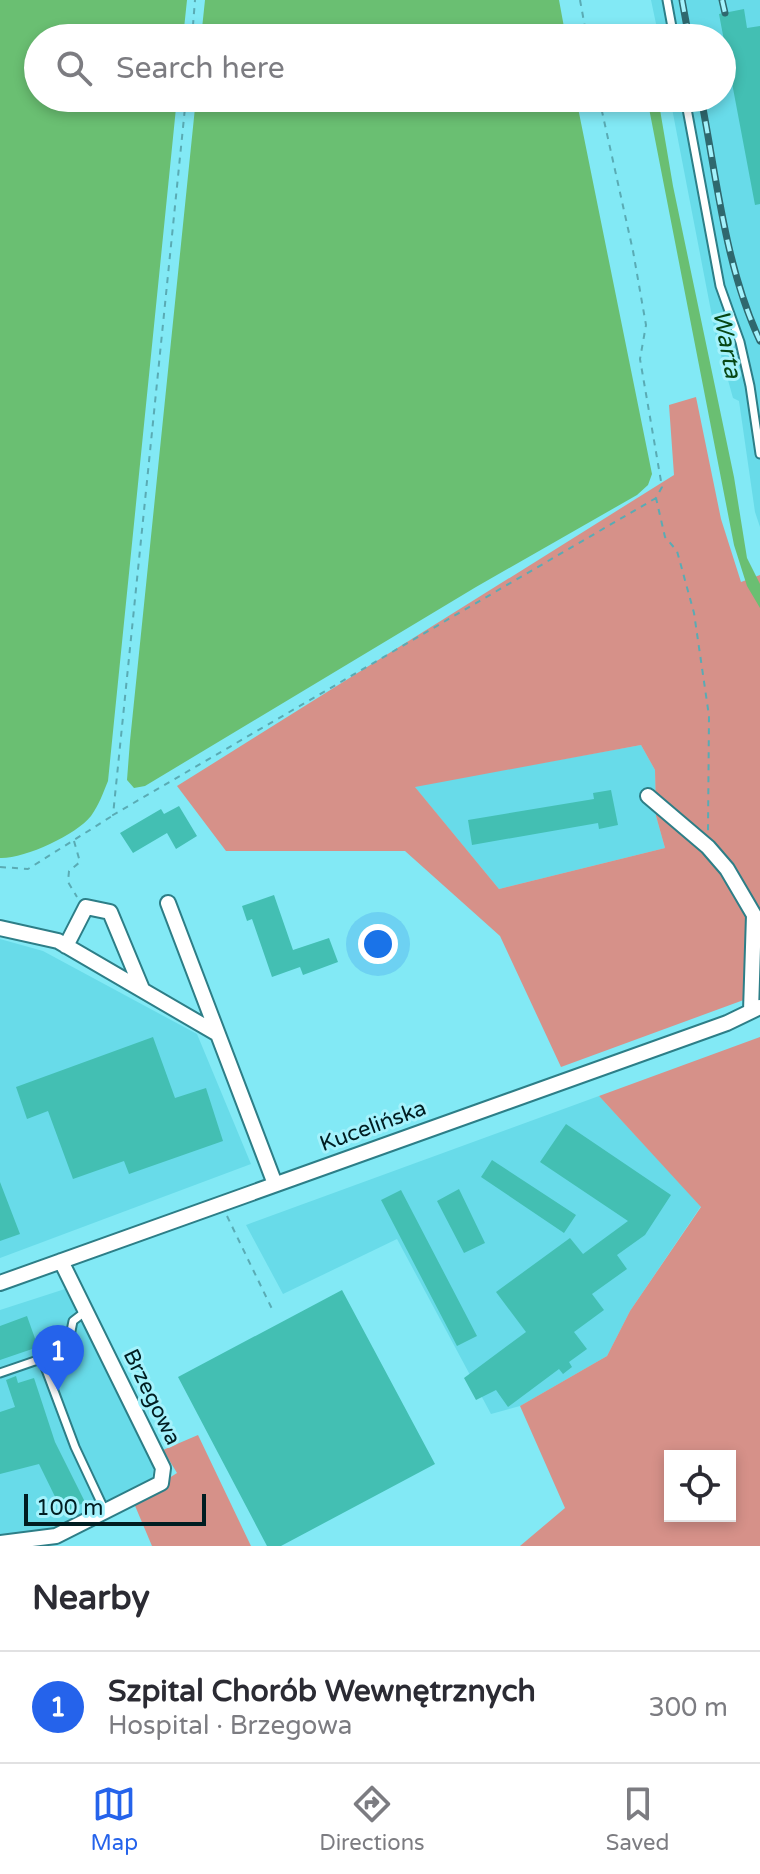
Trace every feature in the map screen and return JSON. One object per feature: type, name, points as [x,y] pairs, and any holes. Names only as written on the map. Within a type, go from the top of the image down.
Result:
[{"type":"street","points":[[648,796],[708,847],[727,869],[754,915],[756,1009]]},
{"type":"street","points":[[168,903],[275,1184]]},
{"type":"street","points":[[66,946],[86,907],[110,912],[142,989]]},
{"type":"street","points":[[0,928],[58,941],[216,1033]]},
{"type":"street","name":"Kucelińska","points":[[0,1283],[727,1023],[756,1009]]},
{"type":"street","name":"Brzegowa","points":[[0,1543],[56,1536],[161,1483],[163,1468],[61,1261]]},
{"type":"lane","points":[[667,0],[671,24]]},
{"type":"lane","points":[[688,112],[720,286],[740,342],[760,454]]},
{"type":"lane","points":[[0,1373],[64,1351],[73,1321],[86,1311]]},
{"type":"lane","points":[[42,1359],[75,1447],[105,1511]]},
{"type":"path","points":[[193,24],[195,0]]},
{"type":"path","points":[[580,0],[584,24]]},
{"type":"path","points":[[113,815],[185,112]]},
{"type":"path","points":[[0,867],[28,869],[113,815],[656,498],[662,487],[640,359],[646,325],[602,112]]},
{"type":"path","points":[[656,498],[665,537],[677,551],[688,585],[705,685],[709,716],[708,847]]},
{"type":"path","points":[[74,840],[80,862],[69,871],[68,882],[86,907]]},
{"type":"path","points":[[221,1204],[273,1311]]},
{"type":"shaded area","points":[[0,0],[187,0],[184,24],[24,24],[24,112],[176,112],[108,781],[91,816],[74,831],[22,855],[0,858]]},
{"type":"shaded area","points":[[205,0],[559,0],[563,24],[202,24]]},
{"type":"shaded area","points":[[651,0],[760,0],[760,527],[755,512],[739,401],[733,398],[716,337],[673,112],[736,112],[736,24],[656,24]]},
{"type":"shaded area","points":[[195,112],[579,112],[652,474],[648,485],[637,495],[476,587],[145,786],[134,788],[127,780]]},
{"type":"shaded area","points":[[650,112],[660,112],[734,477],[747,558],[760,584],[760,608],[747,586],[734,545]]},
{"type":"shaded area","points":[[696,397],[721,519],[741,582],[760,575],[760,994],[561,1067],[500,936],[405,851],[226,851],[177,786],[674,475],[669,405]],"holes":[[[641,745],[655,770],[656,816],[665,848],[499,889],[415,787]]]},
{"type":"shaded area","points":[[641,745],[655,770],[656,816],[665,848],[499,889],[414,786]]},
{"type":"shaded area","points":[[0,939],[43,951],[197,1034],[251,1164],[0,1258]]},
{"type":"shaded area","points":[[760,1037],[760,1546],[520,1546],[565,1508],[520,1406],[607,1356],[630,1311],[701,1207],[599,1096]]},
{"type":"shaded area","points":[[599,1096],[701,1206],[630,1311],[607,1356],[520,1406],[491,1414],[397,1239],[283,1294],[246,1225]]},
{"type":"shaded area","points":[[65,1289],[154,1466],[152,1479],[54,1531],[0,1539],[0,1310]]},
{"type":"shaded area","points":[[198,1435],[251,1546],[152,1546],[133,1501],[177,1473],[163,1450]]},
{"type":"building","points":[[744,9],[747,28],[760,26],[760,204],[755,205],[736,104],[736,24],[721,24],[719,14]]},
{"type":"building","points":[[611,790],[618,825],[599,829],[598,823],[472,845],[468,820],[594,799],[593,793]]},
{"type":"building","points":[[179,806],[197,836],[176,849],[167,833],[133,853],[120,833],[161,809],[164,814]]},
{"type":"building","points":[[274,895],[293,950],[329,938],[338,962],[303,975],[300,967],[272,977],[252,919],[247,921],[242,906]]},
{"type":"building","points":[[153,1037],[175,1098],[206,1088],[223,1141],[129,1174],[124,1161],[73,1179],[48,1111],[27,1119],[16,1087]]},
{"type":"building","points":[[566,1124],[671,1195],[645,1235],[617,1255],[627,1269],[592,1294],[604,1310],[574,1332],[587,1349],[569,1362],[572,1367],[563,1374],[559,1369],[508,1407],[496,1390],[476,1400],[464,1378],[526,1332],[496,1292],[570,1238],[583,1254],[628,1221],[540,1162]]},
{"type":"building","points":[[492,1160],[576,1215],[564,1233],[481,1177]]},
{"type":"building","points":[[0,1182],[20,1234],[0,1241]]},
{"type":"building","points":[[459,1189],[485,1243],[464,1253],[437,1201]]},
{"type":"building","points":[[401,1190],[477,1336],[457,1346],[381,1200]]},
{"type":"building","points":[[342,1290],[435,1464],[281,1546],[267,1546],[178,1377]]},
{"type":"building","points":[[27,1316],[38,1347],[0,1360],[0,1326]]},
{"type":"building","points":[[16,1376],[18,1383],[34,1378],[55,1442],[85,1502],[63,1513],[39,1464],[0,1474],[0,1412],[15,1407],[6,1380]]},
{"type":"railway","points":[[682,0],[686,24]]},
{"type":"railway","points":[[722,0],[725,13]]},
{"type":"railway","points":[[703,112],[730,253],[760,341]]},
{"type":"place","name":"Szpital Chorób Wewnętrznych","points":[[58,1391]]},
{"type":"water label","name":"Warta","points":[[727,344]]}]
